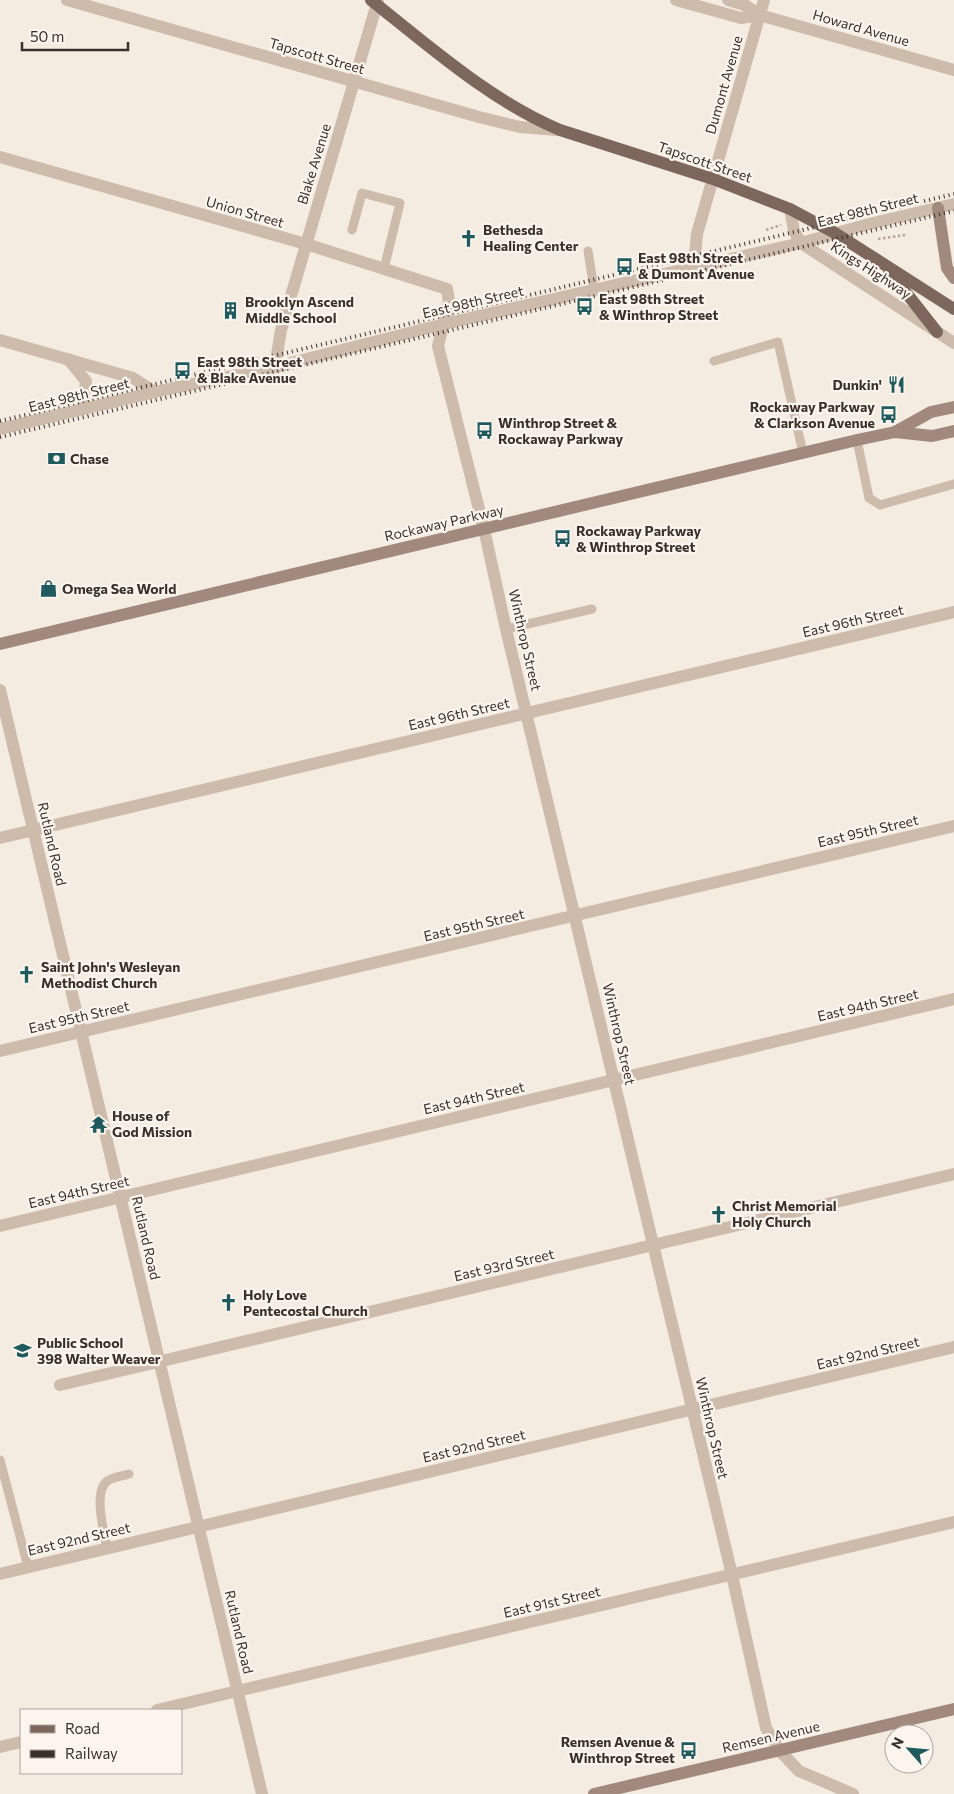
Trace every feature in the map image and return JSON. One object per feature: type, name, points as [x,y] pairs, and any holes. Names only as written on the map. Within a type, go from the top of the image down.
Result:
[{"type":"main road","name":"Tapscott Street","points":[[375,1],[422,40],[503,100],[538,121],[560,130],[713,179],[790,209],[835,233]]},
{"type":"main road","name":"Kings Highway","points":[[835,233],[954,309]]},
{"type":"main road","points":[[883,263],[937,332]]},
{"type":"street","name":"Tapscott Street","points":[[67,0],[479,117],[520,127],[560,130]]},
{"type":"street","name":"Howard Avenue","points":[[676,0],[741,18],[760,16]]},
{"type":"street","name":"Howard Avenue","points":[[728,0],[745,5],[760,16],[954,70]]},
{"type":"street","name":"Dumont Avenue","points":[[694,266],[697,234],[764,0]]},
{"type":"street","name":"Blake Avenue","points":[[275,367],[282,330],[354,82],[375,1]]},
{"type":"street","name":"Union Street","points":[[0,158],[306,244],[447,289],[449,301],[444,324]]},
{"type":"street","name":"East 98th Street","points":[[0,430],[155,392],[275,367],[444,324],[801,242],[954,204]]},
{"type":"street","points":[[938,208],[948,268],[954,278]]},
{"type":"street","points":[[790,209],[794,231],[801,242]]},
{"type":"street","name":"Kings Highway","points":[[801,242],[954,344]]},
{"type":"street","name":"Winthrop Street","points":[[444,324],[438,346],[484,529],[506,629],[654,1245],[766,1728],[778,1750],[799,1771],[854,1794]]},
{"type":"street","points":[[0,340],[133,378],[155,392]]},
{"type":"street","points":[[68,359],[86,381],[83,409]]},
{"type":"street","name":"Rockaway Parkway","points":[[0,644],[895,432],[931,412],[954,407]]},
{"type":"street","name":"Rockaway Parkway","points":[[895,432],[932,436],[954,431]]},
{"type":"street","name":"East 96th Street","points":[[0,838],[954,612]]},
{"type":"street","name":"Rutland Road","points":[[0,690],[262,1794]]},
{"type":"street","name":"East 95th Street","points":[[0,1051],[954,826]]},
{"type":"street","name":"East 94th Street","points":[[0,1226],[954,1000]]},
{"type":"street","name":"East 93rd Street","points":[[60,1385],[954,1174]]},
{"type":"street","name":"East 92nd Street","points":[[0,1574],[954,1347]]},
{"type":"street","name":"East 91st Street","points":[[161,1709],[954,1522]]},
{"type":"street","name":"Remsen Avenue","points":[[594,1794],[954,1709]]},
{"type":"street","points":[[0,1747],[20,1742]]},
{"type":"lane","points":[[352,230],[362,193],[400,204],[384,269]]},
{"type":"lane","points":[[588,251],[594,289]]},
{"type":"lane","points":[[714,361],[778,342],[803,453]]},
{"type":"lane","points":[[857,440],[869,498],[880,505],[954,484]]},
{"type":"lane","points":[[506,629],[592,609]]},
{"type":"lane","points":[[0,1460],[28,1567]]},
{"type":"lane","points":[[107,1548],[99,1495],[105,1483],[109,1480],[129,1474]]},
{"type":"path","points":[[773,236],[766,230],[782,225]]},
{"type":"path","points":[[878,240],[905,235]]},
{"type":"railway","points":[[0,421],[954,194]]},
{"type":"railway","points":[[0,437],[954,211]]},
{"type":"place","name":"Bethesda Healing Center","points":[[469,238]]},
{"type":"place","name":"East 98th Street & Dumont Avenue","points":[[624,266]]},
{"type":"place","name":"East 98th Street & Winthrop Street","points":[[585,307]]},
{"type":"place","name":"Brooklyn Ascend Middle School","points":[[231,310]]},
{"type":"place","name":"East 98th Street & Blake Avenue","points":[[183,370]]},
{"type":"place","name":"Dunkin'","points":[[896,385]]},
{"type":"place","name":"Rockaway Parkway & Clarkson Avenue","points":[[889,415]]},
{"type":"place","name":"Winthrop Street & Rockaway Parkway","points":[[484,431]]},
{"type":"place","name":"Chase","points":[[56,459]]},
{"type":"place","name":"Rockaway Parkway & Winthrop Street","points":[[562,539]]},
{"type":"place","name":"Omega Sea World","points":[[48,589]]},
{"type":"place","name":"Saint John's Wesleyan Methodist Church","points":[[27,975]]},
{"type":"place","name":"House of God Mission","points":[[98,1124]]},
{"type":"place","name":"Christ Memorial Holy Church","points":[[718,1214]]},
{"type":"place","name":"Holy Love Pentecostal Church","points":[[229,1303]]},
{"type":"place","name":"Public School 398 Walter Weaver","points":[[23,1351]]},
{"type":"place","name":"Remsen Avenue & Winthrop Street","points":[[689,1750]]}]
